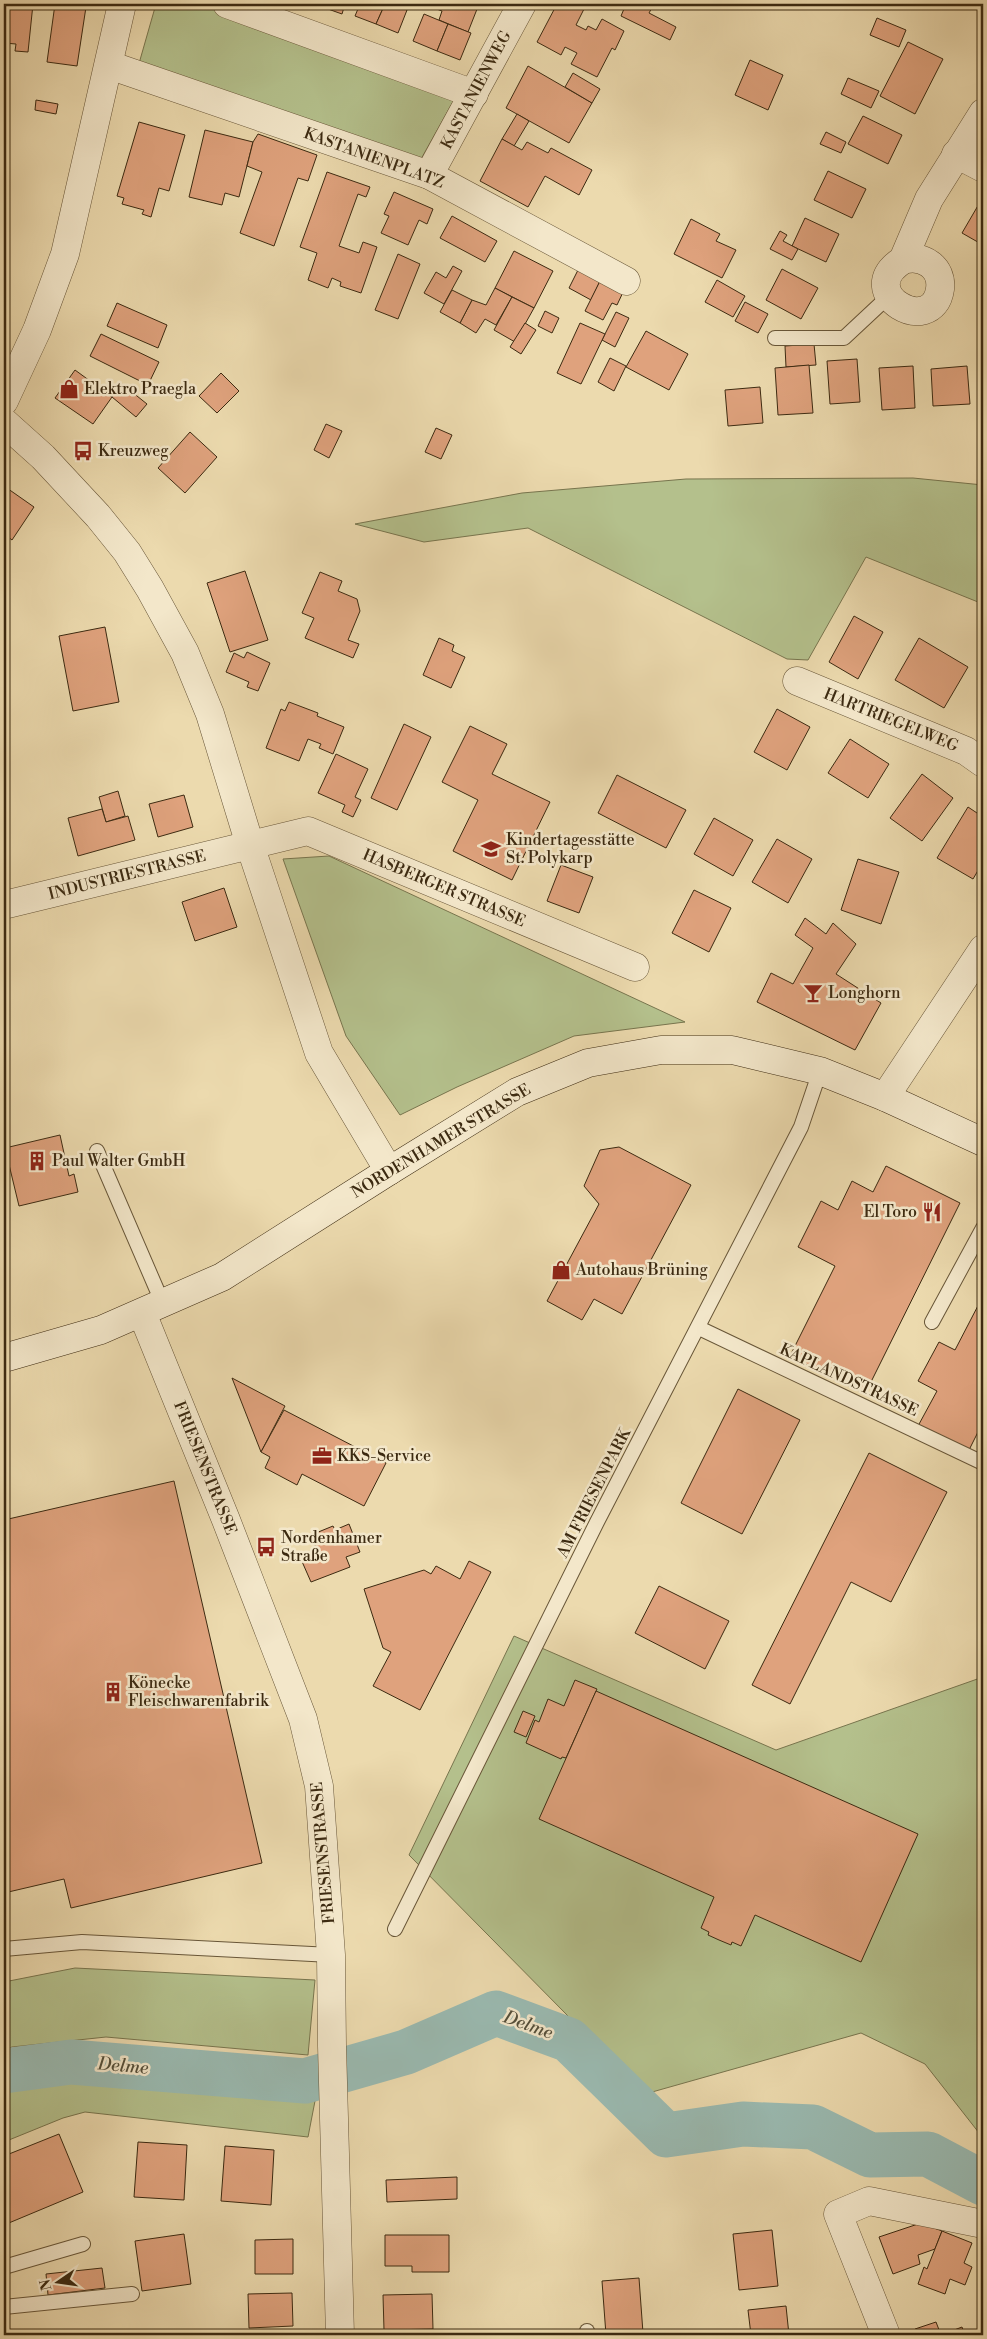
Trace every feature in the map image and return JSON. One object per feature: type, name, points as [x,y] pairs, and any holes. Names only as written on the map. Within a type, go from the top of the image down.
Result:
[{"type":"street","points":[[4,402],[37,330],[65,254],[122,4]]},
{"type":"street","points":[[227,4],[474,94]]},
{"type":"street","name":"KASTANIENWEG","points":[[429,176],[522,4]]},
{"type":"street","name":"KASTANIENPLATZ","points":[[109,65],[429,176],[626,280]]},
{"type":"street","points":[[903,260],[929,199],[983,113]]},
{"type":"street","points":[[956,154],[983,168]]},
{"type":"street","points":[[919,258],[933,266],[940,279],[938,296],[933,304],[918,311],[905,310],[895,304],[889,296],[888,275],[895,265],[903,260],[919,258]]},
{"type":"street","points":[[4,422],[98,516],[127,552],[186,653],[210,714],[250,845],[318,1053],[389,1170]]},
{"type":"street","name":"HARTRIEGELWEG","points":[[797,681],[966,750],[983,763]]},
{"type":"street","name":"HASBERGER STRASSE","points":[[250,845],[308,831],[635,967]]},
{"type":"street","name":"INDUSTRIESTRASSE","points":[[4,905],[250,845]]},
{"type":"street","points":[[885,1097],[983,949]]},
{"type":"street","name":"NORDENHAMER STRASSE","points":[[4,1358],[101,1330],[222,1277],[389,1170],[517,1092],[588,1063],[661,1050],[732,1050],[820,1071],[885,1097],[983,1142]]},
{"type":"street","name":"FRIESENSTRASSE","points":[[152,1308],[226,1520],[303,1719],[319,1786],[331,1955],[340,2335]]},
{"type":"street","points":[[886,2335],[838,2214],[869,2201],[983,2224]]},
{"type":"lane","points":[[775,338],[844,338],[889,296]]},
{"type":"lane","name":"AM FRIESENPARK","points":[[395,1929],[593,1531],[801,1127],[820,1071]]},
{"type":"lane","points":[[97,1151],[152,1308]]},
{"type":"lane","points":[[932,1322],[983,1228]]},
{"type":"lane","name":"KAPLANDSTRASSE","points":[[699,1328],[983,1463]]},
{"type":"lane","points":[[4,1949],[82,1942],[331,1955]]},
{"type":"lane","points":[[4,2267],[82,2244]]},
{"type":"lane","points":[[4,2307],[132,2294]]},
{"type":"green space","points":[[156,4],[203,4],[355,59],[454,100],[421,159],[138,67]]},
{"type":"green space","points":[[913,478],[983,485],[983,604],[866,557],[808,660],[787,659],[528,528],[424,542],[355,524],[522,493],[686,479]]},
{"type":"green space","points":[[329,856],[685,1022],[574,1036],[457,1087],[400,1115],[346,1036],[283,859]]},
{"type":"green space","points":[[514,1636],[776,1750],[983,1677],[983,2138],[925,2064],[861,2033],[645,2094],[409,1855]]},
{"type":"green space","points":[[75,1968],[315,1980],[308,2055],[106,2037],[12,2047],[4,2050],[4,1982]]},
{"type":"green space","points":[[76,2078],[315,2101],[308,2137],[85,2112],[63,2118],[4,2142],[4,2088]]},
{"type":"building","points":[[4,4],[33,4],[28,52],[15,51],[16,44],[4,43]]},
{"type":"building","points":[[55,4],[86,7],[77,66],[47,62]]},
{"type":"building","points":[[314,4],[345,4],[342,14]]},
{"type":"building","points":[[360,4],[385,4],[376,24],[355,16]]},
{"type":"building","points":[[385,4],[391,4],[407,10],[398,33],[376,24]]},
{"type":"building","points":[[436,4],[479,4],[468,32],[439,20],[442,11],[434,8]]},
{"type":"building","points":[[557,4],[573,4],[584,9],[576,25],[586,30],[588,26],[596,30],[602,19],[624,31],[615,50],[612,48],[597,77],[571,64],[577,53],[565,47],[561,55],[537,42]]},
{"type":"building","points":[[626,4],[654,4],[649,13],[676,27],[670,40],[621,16]]},
{"type":"building","points":[[424,14],[448,24],[437,51],[413,41]]},
{"type":"building","points":[[877,18],[906,30],[899,47],[870,35]]},
{"type":"building","points":[[448,24],[471,33],[460,60],[437,51]]},
{"type":"building","points":[[908,42],[943,59],[915,114],[880,96]]},
{"type":"building","points":[[750,60],[783,75],[768,110],[735,95]]},
{"type":"building","points":[[528,66],[592,103],[569,143],[506,108]]},
{"type":"building","points":[[573,73],[600,89],[592,103],[565,87]]},
{"type":"building","points":[[848,78],[879,91],[871,108],[841,94]]},
{"type":"building","points":[[36,100],[58,104],[56,114],[35,110]]},
{"type":"building","points":[[517,114],[529,121],[514,146],[502,139]]},
{"type":"building","points":[[863,116],[902,135],[888,164],[848,144]]},
{"type":"building","points":[[139,122],[185,135],[169,191],[159,188],[151,217],[142,214],[144,210],[122,204],[124,198],[117,196]]},
{"type":"building","points":[[205,130],[253,142],[239,197],[225,193],[222,205],[189,197]]},
{"type":"building","points":[[826,132],[846,142],[841,153],[820,144]]},
{"type":"building","points":[[258,134],[317,155],[308,181],[298,178],[274,246],[240,233],[262,172],[247,166],[253,142]]},
{"type":"building","points":[[502,139],[522,150],[527,142],[548,153],[551,148],[592,170],[579,195],[545,176],[528,207],[480,181]]},
{"type":"building","points":[[828,171],[866,189],[852,218],[814,200]]},
{"type":"building","points":[[327,172],[370,187],[366,197],[358,194],[339,246],[359,253],[363,242],[377,247],[361,293],[340,286],[341,282],[332,278],[328,288],[308,280],[317,253],[300,247]]},
{"type":"building","points":[[394,192],[433,209],[427,224],[419,220],[408,245],[381,233],[389,216],[384,214]]},
{"type":"building","points":[[983,197],[983,245],[962,233]]},
{"type":"building","points":[[452,216],[497,241],[485,262],[440,238]]},
{"type":"building","points":[[805,218],[839,234],[826,262],[792,246]]},
{"type":"building","points":[[691,219],[720,234],[716,241],[736,250],[722,278],[674,254]]},
{"type":"building","points":[[780,231],[787,235],[783,241],[798,249],[792,260],[770,249]]},
{"type":"building","points":[[514,251],[553,271],[534,308],[495,288]]},
{"type":"building","points":[[398,254],[420,264],[398,319],[375,310]]},
{"type":"building","points":[[453,266],[462,271],[444,304],[424,293],[436,272],[446,278]]},
{"type":"building","points":[[580,266],[602,277],[591,300],[569,288]]},
{"type":"building","points":[[782,269],[818,288],[801,319],[766,300]]},
{"type":"building","points":[[602,277],[625,288],[617,305],[612,303],[603,320],[585,311]]},
{"type":"building","points":[[717,280],[745,296],[733,317],[705,302]]},
{"type":"building","points":[[495,288],[512,297],[496,325],[485,319],[476,333],[460,323],[472,300],[486,305]]},
{"type":"building","points":[[452,290],[472,300],[460,323],[440,312]]},
{"type":"building","points":[[512,297],[534,308],[515,342],[494,330]]},
{"type":"building","points":[[745,302],[768,314],[758,333],[735,321]]},
{"type":"building","points":[[117,303],[167,325],[158,348],[107,326]]},
{"type":"building","points":[[545,311],[559,318],[552,333],[538,326]]},
{"type":"building","points":[[616,312],[629,318],[615,347],[602,340]]},
{"type":"building","points":[[525,323],[536,330],[521,354],[510,347]]},
{"type":"building","points":[[580,323],[605,334],[581,384],[557,373]]},
{"type":"building","points":[[646,331],[688,354],[669,390],[626,367]]},
{"type":"building","points":[[101,334],[159,362],[148,385],[90,356]]},
{"type":"building","points":[[814,344],[816,365],[786,367],[785,346]]},
{"type":"building","points":[[610,358],[626,366],[614,391],[598,382]]},
{"type":"building","points":[[857,359],[860,402],[830,404],[827,361]]},
{"type":"building","points":[[809,365],[813,413],[778,415],[775,368]]},
{"type":"building","points":[[913,366],[915,408],[882,410],[879,368]]},
{"type":"building","points":[[967,366],[970,404],[933,406],[931,369]]},
{"type":"building","points":[[75,370],[112,397],[93,424],[55,398]]},
{"type":"building","points":[[221,373],[239,391],[217,413],[199,396]]},
{"type":"building","points":[[122,384],[147,404],[136,417],[112,397]]},
{"type":"building","points":[[760,387],[763,423],[728,426],[725,390]]},
{"type":"building","points":[[326,424],[342,431],[329,458],[314,450]]},
{"type":"building","points":[[436,428],[452,435],[441,459],[425,452]]},
{"type":"building","points":[[190,432],[217,457],[185,493],[158,468]]},
{"type":"building","points":[[4,486],[34,507],[12,540],[4,534]]},
{"type":"building","points":[[245,571],[268,640],[230,652],[207,583]]},
{"type":"building","points":[[320,572],[342,581],[338,591],[357,599],[360,611],[348,640],[359,644],[353,658],[305,638],[314,618],[302,613]]},
{"type":"building","points":[[854,616],[883,632],[858,679],[829,662]]},
{"type":"building","points":[[105,627],[119,702],[73,711],[59,636]]},
{"type":"building","points":[[439,638],[454,645],[452,651],[465,657],[451,688],[423,675]]},
{"type":"building","points":[[919,638],[968,667],[944,708],[895,680]]},
{"type":"building","points":[[247,652],[270,663],[258,691],[247,687],[249,682],[226,672],[234,653],[244,658]]},
{"type":"building","points":[[289,702],[318,713],[317,716],[344,727],[333,754],[319,748],[321,744],[308,739],[299,761],[266,748],[281,709],[285,711]]},
{"type":"building","points":[[777,709],[810,727],[787,770],[754,752]]},
{"type":"building","points":[[404,724],[431,737],[397,810],[371,798]]},
{"type":"building","points":[[470,726],[507,744],[492,774],[550,802],[512,880],[453,851],[478,800],[442,782]]},
{"type":"building","points":[[850,739],[889,764],[868,798],[828,773]]},
{"type":"building","points":[[336,754],[368,769],[355,797],[361,800],[353,817],[342,812],[345,805],[318,793]]},
{"type":"building","points":[[922,774],[953,798],[922,841],[890,818]]},
{"type":"building","points":[[617,775],[686,810],[666,848],[598,813]]},
{"type":"building","points":[[118,791],[125,816],[106,822],[99,797]]},
{"type":"building","points":[[184,795],[193,827],[158,837],[149,804]]},
{"type":"building","points":[[968,807],[983,817],[983,862],[973,879],[937,858]]},
{"type":"building","points":[[102,809],[106,822],[128,816],[135,840],[78,856],[68,818]]},
{"type":"building","points":[[714,818],[753,840],[733,876],[694,854]]},
{"type":"building","points":[[777,839],[812,859],[788,903],[752,882]]},
{"type":"building","points":[[858,859],[899,872],[881,924],[841,910]]},
{"type":"building","points":[[561,865],[593,877],[579,913],[547,901]]},
{"type":"building","points":[[224,888],[237,927],[195,941],[182,902]]},
{"type":"building","points":[[694,890],[731,908],[709,952],[672,933]]},
{"type":"building","name":"Longhorn","points":[[805,918],[826,934],[833,923],[856,944],[836,974],[881,1003],[855,1050],[757,1002],[771,973],[793,984],[813,948],[795,935]]},
{"type":"building","name":"Paul Walter GmbH","points":[[60,1135],[69,1176],[74,1174],[78,1192],[19,1206],[5,1148]]},
{"type":"building","points":[[619,1147],[691,1185],[622,1314],[594,1299],[582,1320],[547,1301],[599,1204],[584,1186],[600,1150]]},
{"type":"building","points":[[886,1166],[960,1203],[865,1394],[790,1356],[835,1266],[798,1247],[821,1201],[838,1210],[852,1181],[873,1192]]},
{"type":"building","points":[[983,1296],[983,1422],[968,1452],[918,1426],[937,1391],[918,1381],[939,1342],[955,1350]]},
{"type":"building","points":[[232,1378],[285,1406],[261,1452]]},
{"type":"building","points":[[738,1389],[800,1420],[742,1534],[681,1503]]},
{"type":"building","points":[[284,1410],[386,1463],[364,1506],[302,1474],[297,1485],[265,1468],[270,1457],[261,1452]]},
{"type":"building","points":[[869,1453],[947,1492],[891,1602],[851,1582],[790,1704],[752,1685]]},
{"type":"building","name":"Könecke Fleischwarenfabrik","points":[[174,1481],[262,1863],[71,1908],[64,1879],[4,1893],[4,1520]]},
{"type":"building","points":[[349,1524],[360,1552],[346,1557],[350,1567],[311,1582],[300,1557],[317,1550],[311,1535],[333,1526],[335,1530]]},
{"type":"building","points":[[469,1561],[491,1572],[420,1710],[373,1686],[391,1652],[383,1648],[364,1589],[424,1570],[431,1574],[436,1566],[460,1579]]},
{"type":"building","points":[[659,1586],[729,1621],[705,1669],[635,1633]]},
{"type":"building","points":[[575,1680],[597,1689],[566,1758],[562,1757],[561,1759],[526,1743],[535,1720],[539,1722],[548,1699],[564,1706]]},
{"type":"building","points":[[596,1691],[918,1834],[861,1962],[755,1915],[741,1946],[732,1942],[731,1945],[719,1940],[708,1935],[709,1932],[701,1928],[714,1897],[539,1819]]},
{"type":"building","points":[[523,1711],[535,1716],[526,1737],[514,1732]]},
{"type":"building","points":[[59,2134],[83,2192],[4,2225],[4,2156]]},
{"type":"building","points":[[138,2142],[187,2145],[184,2200],[134,2197]]},
{"type":"building","points":[[225,2146],[274,2150],[271,2205],[221,2201]]},
{"type":"building","points":[[457,2177],[457,2199],[387,2202],[386,2180]]},
{"type":"building","points":[[921,2223],[942,2231],[935,2249],[918,2255],[920,2264],[893,2274],[879,2237]]},
{"type":"building","points":[[772,2230],[778,2286],[739,2290],[733,2234]]},
{"type":"building","points":[[942,2231],[972,2243],[964,2263],[972,2267],[965,2285],[950,2279],[945,2294],[918,2284],[924,2267],[927,2269]]},
{"type":"building","points":[[184,2234],[191,2284],[142,2291],[135,2241]]},
{"type":"building","points":[[385,2235],[449,2235],[449,2272],[412,2272],[412,2266],[385,2266]]},
{"type":"building","points":[[293,2239],[293,2274],[255,2274],[255,2240]]},
{"type":"building","points":[[102,2268],[105,2288],[48,2295],[46,2274]]},
{"type":"building","points":[[639,2278],[643,2333],[606,2335],[602,2281]]},
{"type":"building","points":[[292,2293],[293,2326],[249,2328],[248,2294]]},
{"type":"building","points":[[432,2294],[433,2329],[384,2330],[383,2295]]},
{"type":"building","points":[[786,2306],[789,2335],[751,2335],[748,2310]]},
{"type":"building","points":[[936,2322],[941,2335],[917,2335],[915,2329]]},
{"type":"building","points":[[962,2327],[965,2335],[941,2335]]},
{"type":"waterway","name":"Delme","points":[[4,2071],[71,2062],[305,2081],[406,2052],[496,2013],[569,2040],[666,2135],[743,2124],[813,2127],[870,2155],[928,2154],[983,2183]]},
{"type":"place","name":"Elektro Praegla","points":[[69,389]]},
{"type":"place","name":"Kreuzweg","points":[[83,451]]},
{"type":"place","name":"Kindertagesstätte St. Polykarp","points":[[491,849]]},
{"type":"place","name":"Longhorn","points":[[813,993]]},
{"type":"place","name":"Paul Walter GmbH","points":[[37,1161]]},
{"type":"place","name":"El Toro","points":[[932,1212]]},
{"type":"place","name":"Autohaus Brüning","points":[[561,1270]]},
{"type":"place","name":"KKS-Service","points":[[322,1456]]},
{"type":"place","name":"Nordenhamer Straße","points":[[266,1547]]},
{"type":"place","name":"Könecke Fleischwarenfabrik","points":[[113,1692]]}]
